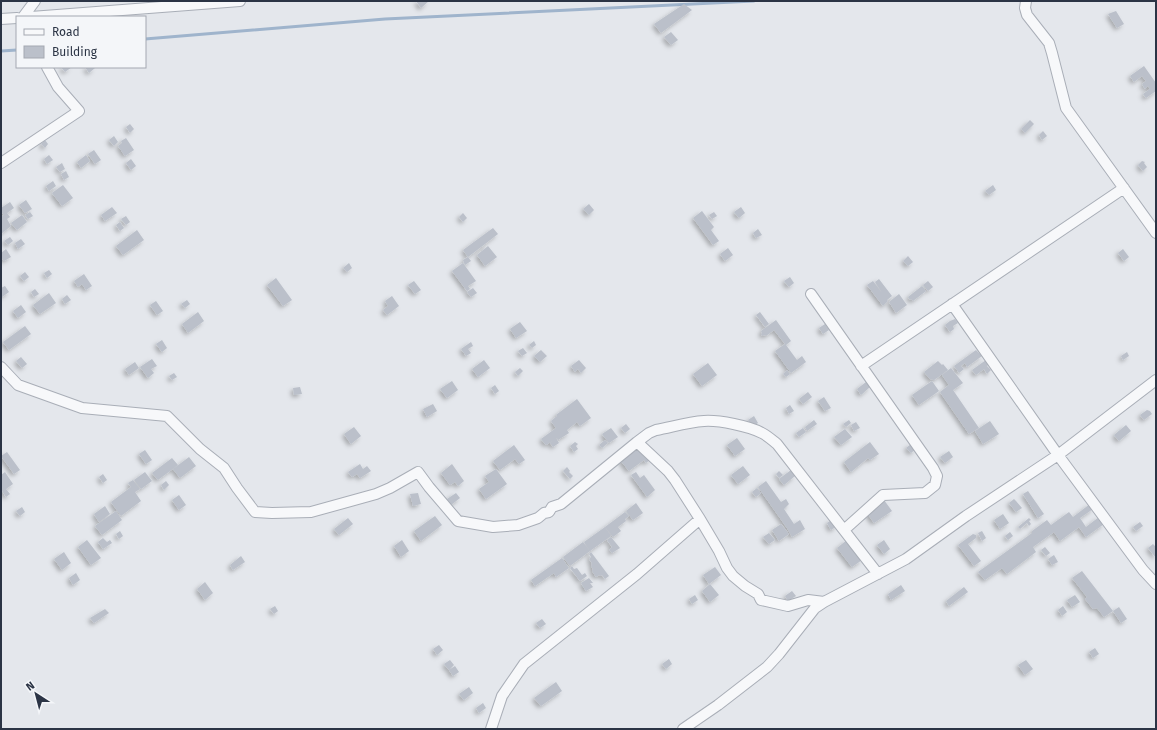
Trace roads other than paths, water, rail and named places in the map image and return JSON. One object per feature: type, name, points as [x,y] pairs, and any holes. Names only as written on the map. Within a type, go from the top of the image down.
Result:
[{"type":"street","points":[[24,16],[35,1]]},
{"type":"street","points":[[44,16],[240,1]]},
{"type":"street","points":[[1026,1],[1025,8],[1027,15],[1049,43],[1066,108],[1156,233]]},
{"type":"street","points":[[1,19],[16,18]]},
{"type":"street","points":[[1,163],[79,111],[58,87],[48,68]]},
{"type":"street","points":[[861,366],[1124,188]]},
{"type":"street","points":[[810,294],[933,468],[937,476],[935,485],[925,493],[883,495],[844,530]]},
{"type":"street","points":[[952,304],[1058,455],[1143,570],[1156,584]]},
{"type":"street","points":[[1,367],[18,385],[82,408],[167,416],[200,449],[224,468],[255,512],[311,512],[376,494],[418,472],[458,521],[493,527],[518,526],[538,518],[549,512],[552,507],[561,504],[637,442],[649,433],[656,430],[703,421],[716,421],[749,428],[761,432],[777,444],[878,574]]},
{"type":"street","points":[[683,729],[718,705],[767,667],[816,608],[824,602],[906,559],[966,516],[1058,455],[1156,380]]},
{"type":"street","points":[[637,442],[668,471],[700,519],[733,576],[758,594],[761,600],[788,606],[808,600],[824,602]]},
{"type":"street","points":[[491,729],[502,696],[524,664],[637,574],[700,519]]},
{"type":"waterway","points":[[146,39],[385,19],[754,1]]},
{"type":"waterway","points":[[1,51],[16,50]]}]
